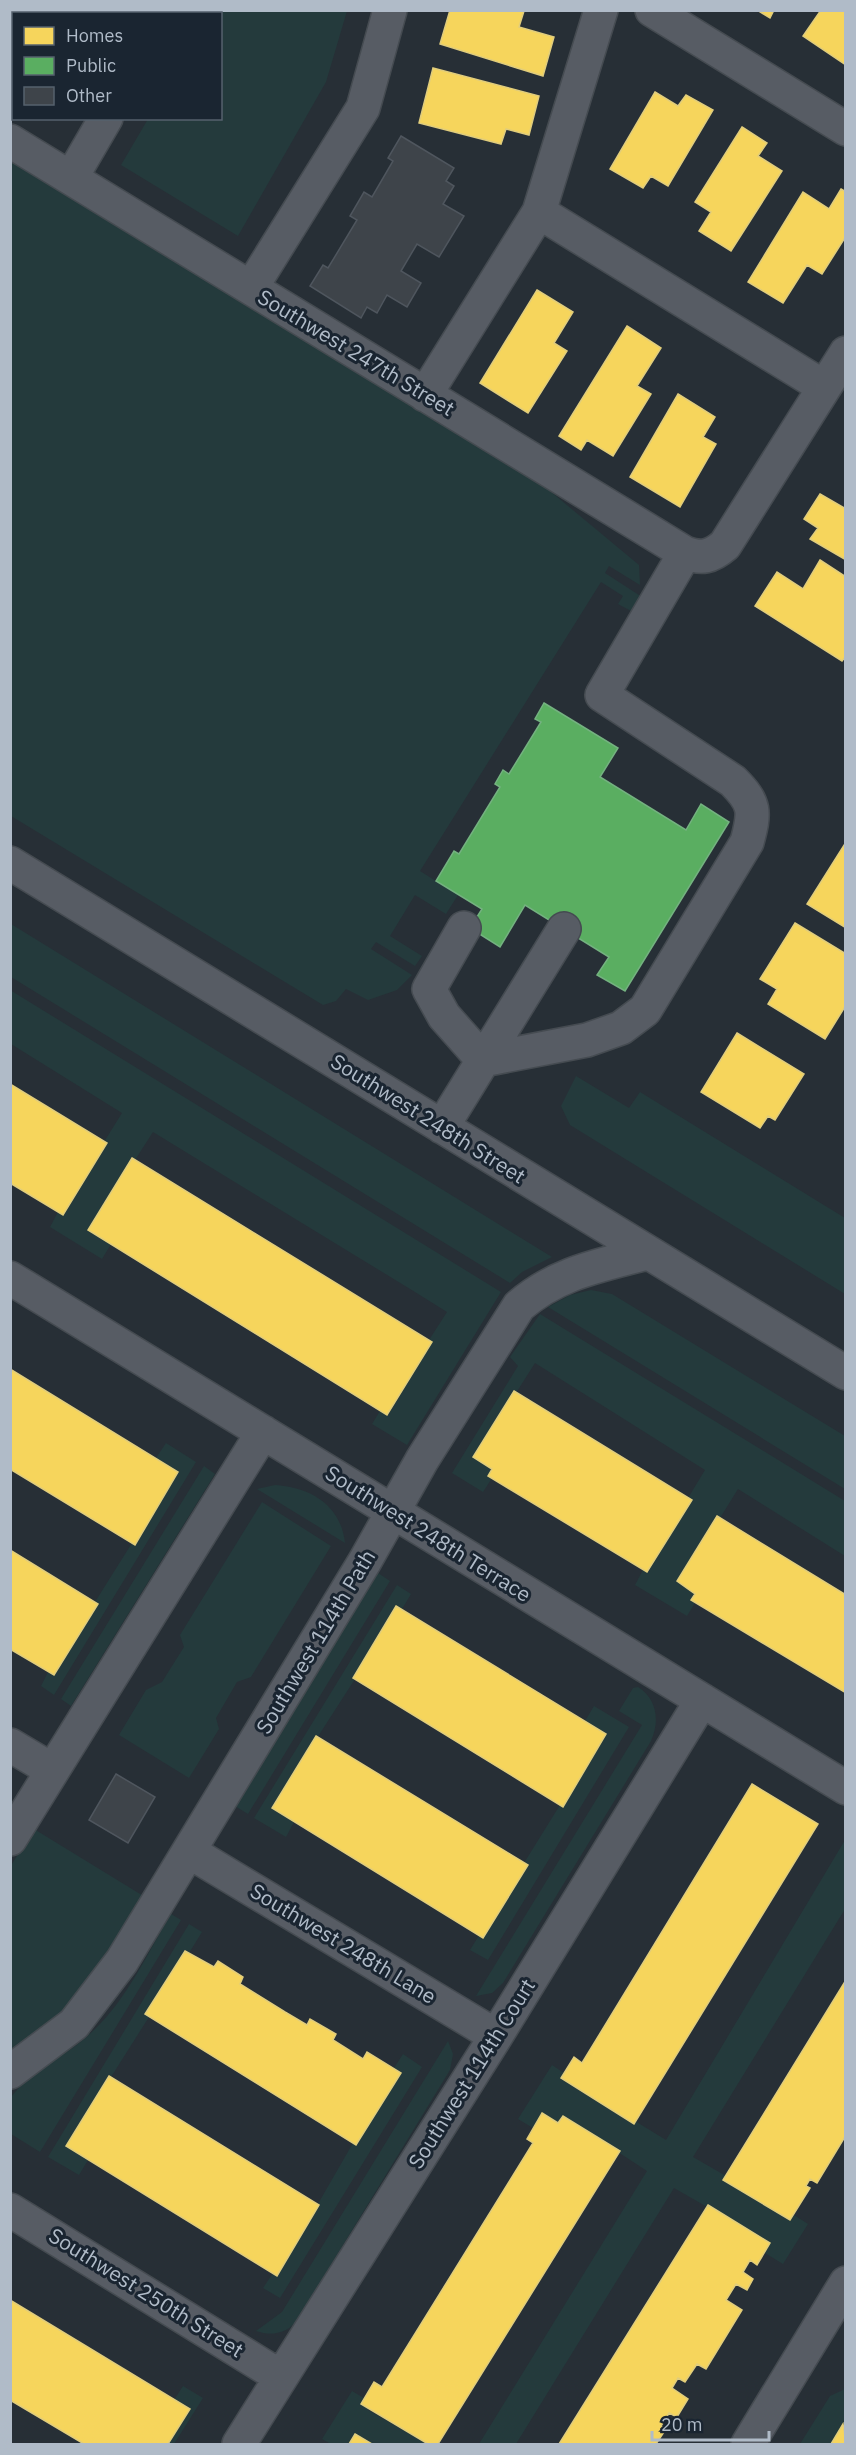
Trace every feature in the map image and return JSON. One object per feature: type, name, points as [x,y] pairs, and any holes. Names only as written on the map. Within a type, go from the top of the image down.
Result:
[{"type":"street","points":[[251,288],[363,108],[390,10]]},
{"type":"street","points":[[425,395],[538,212],[601,10]]},
{"type":"street","points":[[652,10],[846,129]]},
{"type":"street","points":[[71,178],[105,120]]},
{"type":"street","name":"Southwest 247th Street","points":[[10,141],[425,395],[695,555]]},
{"type":"street","points":[[538,212],[824,387]]},
{"type":"street","points":[[483,1060],[587,1040],[621,1028],[645,1010],[747,842],[754,814],[741,789],[733,781],[602,695],[695,555],[725,545],[734,533],[846,353]]},
{"type":"street","name":"Southwest 248th Street","points":[[10,862],[846,1373]]},
{"type":"street","points":[[464,928],[429,989],[444,1016],[483,1060]]},
{"type":"street","points":[[442,1127],[564,929]]},
{"type":"street","name":"Southwest 114th Path","points":[[10,2072],[61,2036],[90,2007],[122,1961],[190,1852],[422,1460],[519,1306],[540,1288],[557,1279],[647,1253]]},
{"type":"street","name":"Southwest 248th Terrace","points":[[10,1278],[846,1788]]},
{"type":"street","points":[[10,1839],[262,1431]]},
{"type":"street","name":"Southwest 114th Court","points":[[239,2445],[496,2036],[702,1700]]},
{"type":"street","points":[[10,1745],[52,1770]]},
{"type":"street","name":"Southwest 248th Lane","points":[[190,1852],[496,2036]]},
{"type":"street","name":"Southwest 250th Street","points":[[10,2210],[281,2377]]},
{"type":"street","points":[[748,2445],[846,2283]]},
{"type":"green space","points":[[347,11],[326,82],[238,236],[121,165],[147,120],[222,120],[222,12]]},
{"type":"green space","points":[[10,155],[538,481],[639,565],[640,585],[609,566],[605,573],[642,597],[633,612],[618,604],[623,596],[601,582],[420,871],[458,895],[446,914],[415,895],[390,936],[422,956],[415,966],[376,942],[371,949],[412,975],[397,990],[368,1000],[346,989],[336,1001],[323,1005],[11,816]]},
{"type":"green space","points":[[11,924],[552,1257],[522,1272],[510,1283],[11,977]]},
{"type":"green space","points":[[10,990],[501,1292],[407,1445],[372,1424],[380,1411],[388,1415],[432,1343],[429,1340],[447,1312],[153,1132],[135,1160],[111,1244],[102,1259],[50,1227],[58,1212],[64,1215],[107,1144],[104,1142],[122,1113],[11,1044]]},
{"type":"green space","points":[[576,1076],[629,1108],[640,1092],[845,1218],[845,1294],[570,1125],[561,1106]]},
{"type":"green space","points":[[591,1290],[612,1294],[845,1436],[845,1489],[548,1307],[570,1295]]},
{"type":"green space","points":[[540,1314],[845,1501],[845,1556],[738,1489],[720,1518],[716,1516],[677,1581],[695,1594],[691,1600],[695,1603],[687,1616],[635,1585],[643,1570],[648,1572],[691,1501],[688,1498],[705,1470],[535,1363],[516,1393],[513,1392],[473,1457],[492,1469],[488,1476],[492,1478],[483,1492],[452,1473],[518,1366],[510,1357]]},
{"type":"green space","points":[[166,1443],[196,1462],[54,1695],[41,1686],[48,1672],[54,1675],[98,1604],[95,1602],[132,1543],[135,1544],[178,1472],[156,1458]]},
{"type":"green space","points":[[204,1466],[215,1474],[71,1706],[61,1699]]},
{"type":"green space","points":[[275,1485],[300,1490],[322,1500],[337,1518],[345,1543],[257,1489]]},
{"type":"green space","points":[[262,1502],[331,1546],[251,1677],[237,1682],[216,1718],[219,1729],[189,1778],[119,1735],[146,1690],[162,1682],[184,1647],[180,1635]]},
{"type":"green space","points":[[378,1573],[390,1581],[248,1814],[235,1806]]},
{"type":"green space","points":[[397,1585],[411,1594],[402,1609],[396,1606],[353,1678],[355,1679],[272,1808],[294,1822],[286,1837],[254,1818]]},
{"type":"green space","points":[[638,1687],[649,1698],[655,1711],[655,1726],[651,1741],[503,1983],[492,1993],[476,1996],[642,1725],[619,1711],[633,1688]]},
{"type":"green space","points":[[594,1706],[629,1727],[488,1960],[470,1950],[560,1805],[563,1807],[606,1735],[585,1721]]},
{"type":"green space","points":[[34,1829],[145,1897],[99,1972],[70,2008],[10,2051],[10,1867]]},
{"type":"green space","points":[[845,1840],[845,1909],[693,2157],[726,2176],[724,2180],[790,2220],[794,2215],[808,2224],[783,2264],[765,2253],[770,2243],[674,2188],[516,2444],[479,2444],[647,2171],[563,2116],[558,2123],[542,2113],[533,2128],[518,2119],[552,2065],[564,2073],[561,2079],[633,2124],[635,2121],[666,2140]]},
{"type":"green space","points":[[171,1914],[181,1920],[40,2152],[11,2134],[11,2097],[30,2078],[84,2039],[106,2018],[127,1990]]},
{"type":"green space","points":[[189,1924],[202,1932],[189,1953],[185,1951],[145,2014],[149,2017],[66,2146],[88,2160],[79,2175],[48,2157]]},
{"type":"green space","points":[[448,2041],[453,2054],[450,2070],[296,2322],[278,2333],[256,2331],[282,2312]]},
{"type":"green space","points":[[403,2054],[422,2067],[280,2298],[263,2288],[273,2273],[277,2275],[353,2143],[356,2145],[401,2073],[394,2068]]},
{"type":"green space","points":[[183,2386],[203,2398],[174,2444],[168,2444],[190,2410],[174,2400]]},
{"type":"green space","points":[[845,2389],[845,2425],[843,2424],[831,2444],[800,2444],[830,2396]]},
{"type":"green space","points":[[352,2391],[364,2398],[361,2403],[369,2408],[368,2410],[428,2444],[372,2444],[355,2434],[349,2444],[331,2444],[322,2439]]},
{"type":"building: Homes","points":[[10,10],[16,12],[12,12],[12,108],[10,107]]},
{"type":"building: Homes","points":[[29,10],[107,10],[106,12],[28,12]]},
{"type":"building: Homes","points":[[450,10],[524,11],[519,27],[554,37],[543,76],[440,44]]},
{"type":"building: Homes","points":[[757,10],[774,10],[770,18]]},
{"type":"building: Homes","points":[[821,10],[846,10],[846,65],[803,36]]},
{"type":"building: Homes","points":[[433,68],[539,96],[529,135],[506,129],[501,144],[419,123]]},
{"type":"building: Homes","points":[[655,92],[678,106],[686,95],[713,110],[668,186],[651,176],[643,188],[610,169]]},
{"type":"building: Homes","points":[[742,127],[767,143],[758,156],[782,171],[731,251],[699,231],[711,212],[695,202]]},
{"type":"building: Homes","points":[[841,189],[846,192],[846,236],[822,274],[807,265],[783,303],[748,282],[803,192],[829,209]]},
{"type":"building: Homes","points":[[537,290],[573,312],[554,343],[567,351],[528,413],[480,383]]},
{"type":"building: Homes","points":[[627,326],[661,348],[637,386],[651,394],[613,456],[587,440],[581,450],[559,436]]},
{"type":"building: Homes","points":[[678,394],[715,417],[703,437],[716,444],[680,507],[630,477]]},
{"type":"building: Homes","points":[[820,494],[846,509],[846,560],[810,539],[818,528],[804,519]]},
{"type":"building: Homes","points":[[820,560],[846,577],[846,656],[842,661],[755,606],[777,572],[803,589]]},
{"type":"building: Homes","points":[[846,842],[846,928],[807,904]]},
{"type":"building: Homes","points":[[795,923],[846,954],[846,1005],[825,1039],[768,1004],[777,989],[760,979]]},
{"type":"building: Homes","points":[[737,1033],[804,1074],[775,1120],[768,1116],[760,1128],[701,1092]]},
{"type":"building: Homes","points":[[10,1084],[107,1143],[63,1215],[10,1183]]},
{"type":"building: Homes","points":[[132,1158],[432,1342],[387,1415],[88,1230]]},
{"type":"building: Homes","points":[[10,1369],[178,1472],[135,1545],[10,1469]]},
{"type":"building: Homes","points":[[514,1391],[692,1500],[647,1572],[488,1476],[492,1469],[473,1457]]},
{"type":"building: Homes","points":[[717,1516],[846,1595],[846,1693],[691,1600],[695,1594],[677,1581]]},
{"type":"building: Homes","points":[[10,1550],[98,1604],[54,1675],[10,1649]]},
{"type":"building: Homes","points":[[396,1606],[606,1734],[563,1807],[353,1678]]},
{"type":"building: Homes","points":[[316,1736],[528,1865],[483,1938],[272,1808]]},
{"type":"building: Homes","points":[[752,1784],[818,1824],[634,2124],[561,2078],[574,2057],[582,2063]]},
{"type":"building: Homes","points":[[185,1951],[214,1967],[218,1961],[243,1977],[240,1984],[285,2012],[307,2025],[310,2019],[336,2034],[333,2040],[363,2059],[367,2052],[401,2073],[356,2145],[145,2014]]},
{"type":"building: Homes","points":[[846,1980],[846,2135],[817,2183],[810,2179],[806,2186],[810,2188],[790,2220],[723,2180]]},
{"type":"building: Homes","points":[[109,2076],[319,2205],[277,2276],[66,2146]]},
{"type":"building: Homes","points":[[542,2113],[558,2123],[563,2116],[620,2151],[438,2444],[428,2444],[361,2404],[374,2382],[382,2387],[533,2143],[527,2139]]},
{"type":"building: Homes","points":[[708,2205],[770,2243],[757,2265],[750,2260],[743,2272],[753,2279],[747,2290],[736,2284],[726,2300],[742,2310],[706,2369],[697,2364],[685,2382],[678,2378],[672,2388],[688,2399],[677,2417],[669,2413],[661,2426],[666,2429],[656,2444],[559,2444]]},
{"type":"building: Homes","points":[[10,2300],[190,2409],[168,2444],[84,2444],[10,2400]]},
{"type":"building: Homes","points":[[843,2424],[846,2444],[831,2444]]},
{"type":"building: Homes","points":[[355,2434],[372,2444],[349,2444]]},
{"type":"building: Public","points":[[544,703],[618,748],[600,777],[686,830],[701,804],[729,822],[625,991],[597,975],[609,957],[525,905],[500,947],[470,928],[482,909],[436,881],[454,851],[459,854],[500,787],[495,784],[503,770],[509,774],[541,722],[535,719]]},
{"type":"building: Other","points":[[401,136],[454,168],[446,181],[454,186],[443,204],[464,216],[439,257],[417,244],[401,271],[421,283],[407,307],[387,295],[377,313],[367,307],[361,318],[310,286],[323,265],[328,268],[357,220],[350,216],[364,192],[372,197],[393,161],[388,158]]},
{"type":"building: Other","points":[[116,1774],[155,1797],[128,1843],[89,1820]]}]
